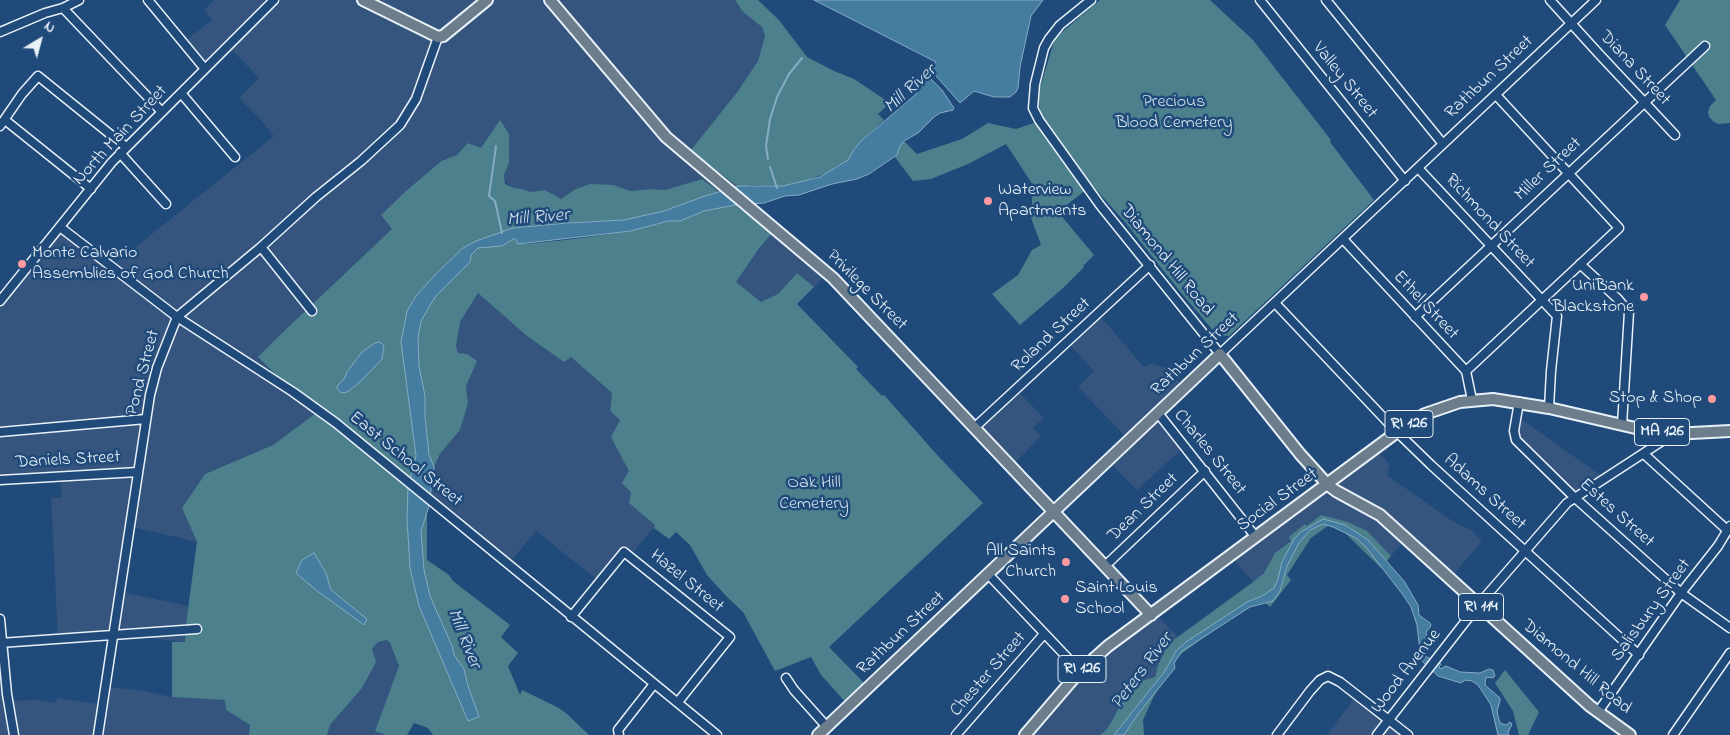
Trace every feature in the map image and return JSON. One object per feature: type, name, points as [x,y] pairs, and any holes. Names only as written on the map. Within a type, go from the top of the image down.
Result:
[{"type":"main road","points":[[363,0],[438,37],[443,36],[487,0]]},
{"type":"main road","name":"Privilege Street","points":[[550,0],[666,137],[833,278],[1151,615]]},
{"type":"main road","name":"Rathbun Street","points":[[818,735],[1220,354]]},
{"type":"main road","name":"Diamond Hill Road","points":[[1220,354],[1300,454],[1328,484],[1336,491],[1380,515],[1598,712],[1630,735]]},
{"type":"main road","name":"Social Street","points":[[1025,735],[1080,671],[1108,646],[1397,432],[1425,414],[1460,402],[1505,400],[1622,425]]},
{"type":"main road","name":"MA 126","points":[[1622,425],[1673,434],[1730,432]]},
{"type":"street","points":[[0,32],[79,0]]},
{"type":"street","points":[[148,0],[205,69]]},
{"type":"street","name":"North Main Street","points":[[0,301],[123,150],[274,0]]},
{"type":"street","name":"Diamond Hill Road","points":[[1091,0],[1060,25],[1044,48],[1033,96],[1033,108],[1039,120],[1095,198],[1220,354]]},
{"type":"street","name":"Valley Street","points":[[1260,0],[1405,181]]},
{"type":"street","points":[[1326,0],[1443,144]]},
{"type":"street","name":"Diana Street","points":[[1550,0],[1675,135]]},
{"type":"street","name":"Rathbun Street","points":[[1220,354],[1596,0]]},
{"type":"street","points":[[63,8],[162,112]]},
{"type":"street","name":"Pond Street","points":[[98,735],[146,420],[157,368],[177,317],[316,197],[362,161],[400,125],[416,99],[438,37]]},
{"type":"street","name":"Miller Street","points":[[1415,317],[1705,46]]},
{"type":"street","points":[[91,189],[2,123],[22,94],[38,76],[123,150],[166,204]]},
{"type":"street","points":[[181,94],[235,157]]},
{"type":"street","points":[[1472,400],[1466,372],[1619,228],[1496,95]]},
{"type":"street","name":"Richmond Street","points":[[1418,168],[1557,316],[1549,408]]},
{"type":"street","name":"East School Street","points":[[60,226],[177,317],[300,397],[336,423],[717,735]]},
{"type":"street","name":"Ethel Street","points":[[1343,239],[1466,372]]},
{"type":"street","points":[[261,246],[312,311]]},
{"type":"street","points":[[1580,264],[1618,299],[1629,312],[1622,425]]},
{"type":"street","name":"Roland Street","points":[[974,428],[1150,265]]},
{"type":"street","name":"Adams Street","points":[[1275,303],[1430,465],[1640,655]]},
{"type":"street","name":"Estes Street","points":[[1519,402],[1514,432],[1516,440],[1574,497],[1682,593],[1730,628]]},
{"type":"street","name":"Charles Street","points":[[1158,413],[1255,536]]},
{"type":"street","points":[[0,432],[146,420]]},
{"type":"street","name":"Wood Avenue","points":[[1377,735],[1479,604],[1553,518],[1574,497],[1673,434]]},
{"type":"street","points":[[1644,454],[1729,528]]},
{"type":"street","name":"Dean Street","points":[[1105,566],[1205,471]]},
{"type":"street","name":"Daniels Street","points":[[0,480],[138,472]]},
{"type":"street","name":"Salisbury Street","points":[[1598,712],[1729,528]]},
{"type":"street","name":"Hazel Street","points":[[571,617],[624,552],[640,564],[730,636],[678,702]]},
{"type":"street","points":[[988,574],[1080,671]]},
{"type":"street","points":[[0,619],[7,694],[14,735]]},
{"type":"street","points":[[1,643],[198,629]]},
{"type":"street","name":"Chester Street","points":[[956,735],[1044,634]]},
{"type":"street","points":[[1673,735],[1730,653]]},
{"type":"street","points":[[1277,735],[1315,685],[1328,676],[1340,682],[1408,735]]},
{"type":"street","points":[[786,678],[794,690],[827,727]]},
{"type":"street","points":[[619,735],[618,730],[654,684]]},
{"type":"shaded area","points":[[214,0],[263,0],[268,5],[273,0],[735,0],[743,12],[762,27],[765,36],[758,61],[738,91],[691,150],[738,187],[720,193],[702,179],[665,190],[630,191],[614,185],[574,190],[561,199],[545,190],[530,192],[514,188],[505,182],[504,175],[509,163],[468,143],[457,155],[440,161],[381,215],[394,230],[280,335],[316,413],[273,445],[205,474],[182,508],[197,542],[132,527],[121,592],[188,606],[185,642],[119,635],[58,639],[51,498],[62,498],[60,476],[0,478],[0,302],[60,225],[112,266],[274,136],[239,98],[259,78],[228,46],[206,69],[184,42],[212,20],[204,10]]},
{"type":"shaded area","points":[[814,0],[1043,0],[1031,16],[1016,92],[1010,97],[994,97],[974,91],[960,103],[929,68],[936,62]]},
{"type":"shaded area","points":[[927,75],[942,90],[954,108],[953,110],[940,113],[934,117],[918,133],[904,141],[897,155],[869,174],[799,195],[785,196],[764,203],[735,205],[704,211],[680,221],[668,221],[631,231],[518,244],[515,238],[502,246],[478,248],[471,255],[470,262],[435,297],[421,321],[418,337],[419,366],[425,396],[429,455],[434,467],[429,506],[421,531],[424,570],[430,596],[452,646],[454,655],[464,669],[479,717],[468,721],[419,606],[410,568],[407,519],[408,487],[416,456],[401,342],[407,311],[416,296],[463,248],[476,241],[513,228],[624,220],[664,211],[739,186],[783,186],[820,177],[848,160],[861,141],[915,95]]},
{"type":"shaded area","points":[[755,203],[832,270],[814,287],[797,273],[778,294],[761,302],[735,282],[772,233],[735,205]]},
{"type":"shaded area","points":[[478,292],[527,336],[564,362],[571,357],[612,393],[610,411],[620,420],[611,437],[630,471],[631,492],[629,503],[656,525],[628,558],[622,553],[599,581],[536,531],[508,564],[429,497],[434,467],[440,454],[460,430],[468,403],[466,386],[476,361],[458,354],[456,346],[460,322]]},
{"type":"shaded area","points":[[1098,314],[1144,367],[1151,363],[1165,368],[1185,389],[1159,412],[1186,445],[1137,490],[1108,461],[1129,440],[1078,387],[1094,371],[1067,342]]},
{"type":"shaded area","points":[[380,342],[384,346],[382,359],[359,383],[347,392],[341,393],[337,386],[362,352],[375,343]]},
{"type":"shaded area","points":[[1016,389],[1044,418],[1033,428],[1041,436],[1010,468],[973,428]]},
{"type":"shaded area","points":[[1517,416],[1603,477],[1576,495],[1516,443]]},
{"type":"shaded area","points":[[1376,449],[1390,465],[1387,475],[1455,523],[1471,530],[1482,541],[1449,580],[1390,527],[1328,487]]},
{"type":"shaded area","points":[[1324,488],[1377,519],[1402,543],[1391,556],[1367,531],[1348,522],[1307,526],[1306,524],[1275,553],[1264,573],[1253,582],[1230,555]]},
{"type":"shaded area","points":[[1323,519],[1345,525],[1368,540],[1404,581],[1418,605],[1419,615],[1430,623],[1431,626],[1426,632],[1425,656],[1441,664],[1440,669],[1446,666],[1460,672],[1480,673],[1489,669],[1493,670],[1495,676],[1493,678],[1486,677],[1485,685],[1500,698],[1497,711],[1498,716],[1500,723],[1506,725],[1510,722],[1512,724],[1509,735],[1498,735],[1491,705],[1478,685],[1472,681],[1465,680],[1461,683],[1438,676],[1421,660],[1417,625],[1411,607],[1366,547],[1356,538],[1323,524],[1310,530],[1299,543],[1287,566],[1280,591],[1273,601],[1250,607],[1182,651],[1174,663],[1175,668],[1138,714],[1124,735],[1114,735],[1165,671],[1176,651],[1186,642],[1247,602],[1262,596],[1274,588],[1282,562],[1294,539],[1301,532]]},
{"type":"shaded area","points":[[314,553],[326,573],[331,590],[367,619],[364,625],[296,573],[302,560]]},
{"type":"shaded area","points":[[1155,613],[1178,637],[1168,644],[1158,665],[1155,677],[1124,686],[1122,699],[1107,729],[1100,735],[1026,735],[1079,671]]},
{"type":"shaded area","points":[[0,638],[8,701],[36,700],[56,703],[57,698],[106,705],[110,687],[172,697],[225,700],[226,710],[250,725],[249,735],[0,735]]},
{"type":"shaded area","points":[[387,640],[399,666],[375,731],[386,735],[327,735],[330,725],[362,688],[371,649],[378,642]]},
{"type":"shaded area","points":[[1357,695],[1409,735],[1327,735]]},
{"type":"green space","points":[[735,0],[758,0],[779,20],[807,57],[854,79],[890,103],[878,114],[884,120],[861,141],[849,160],[835,167],[830,172],[799,183],[783,186],[754,185],[738,187],[691,150],[738,91],[758,61],[765,36],[762,27],[743,12]]},
{"type":"green space","name":"Precious Blood Cemetery","points":[[1100,0],[1210,0],[1253,40],[1331,140],[1330,142],[1374,200],[1229,336],[1217,335],[1125,222],[1092,185],[1058,212],[1094,255],[1062,289],[1020,325],[992,294],[1018,275],[1032,250],[1041,245],[1031,218],[1033,185],[1006,144],[968,164],[931,179],[913,181],[895,157],[904,141],[917,154],[962,139],[988,123],[1016,129],[1042,118],[1038,101],[1040,88],[1055,38]]},
{"type":"green space","points":[[1680,0],[1730,0],[1730,123],[1718,124],[1709,117],[1710,106],[1716,100],[1665,25]]},
{"type":"green space","name":"Oak Hill Cemetery","points":[[500,120],[509,134],[509,163],[504,175],[505,184],[514,188],[530,192],[545,190],[561,199],[574,190],[590,184],[614,185],[630,191],[665,190],[702,179],[720,193],[705,196],[664,211],[624,220],[558,223],[513,228],[500,233],[526,244],[574,239],[631,231],[668,221],[680,221],[704,211],[735,205],[772,233],[736,282],[761,302],[778,294],[797,273],[814,287],[797,304],[858,367],[856,369],[882,396],[884,395],[983,503],[829,647],[867,686],[848,705],[821,675],[811,657],[775,671],[743,612],[707,575],[690,545],[676,532],[669,539],[654,528],[655,525],[629,503],[631,492],[622,483],[629,471],[611,437],[620,420],[610,411],[612,393],[571,357],[564,362],[527,336],[478,293],[460,322],[456,346],[458,353],[467,354],[477,361],[466,386],[468,403],[460,430],[440,454],[434,467],[434,490],[411,472],[427,503],[427,560],[449,575],[453,581],[510,625],[501,637],[518,653],[508,666],[520,695],[522,690],[557,707],[589,735],[433,735],[428,728],[414,723],[407,735],[386,735],[375,731],[399,666],[387,640],[378,642],[372,649],[376,662],[362,688],[330,725],[327,735],[249,735],[250,725],[226,710],[225,700],[172,697],[172,642],[185,642],[197,542],[182,508],[205,474],[273,445],[316,413],[258,357],[392,229],[381,215],[441,161],[457,155],[468,143],[481,148]]},
{"type":"green space","points":[[1321,515],[1348,522],[1367,531],[1391,556],[1381,568],[1345,533],[1329,525],[1311,538],[1287,575],[1291,580],[1270,607],[1263,601],[1249,605],[1181,654],[1175,662],[1175,667],[1169,672],[1154,696],[1143,720],[1144,735],[1100,735],[1107,729],[1115,715],[1122,699],[1124,686],[1155,677],[1158,665],[1168,644],[1264,573],[1275,553],[1291,541],[1289,537],[1305,524],[1307,526]]},
{"type":"green space","points":[[1505,670],[1539,712],[1528,735],[1519,735],[1513,711],[1495,683]]},
{"type":"waterway","points":[[768,159],[766,146],[770,119],[777,97],[789,74],[802,58]]},
{"type":"waterway","name":"Mill River","points":[[496,146],[489,196],[495,201],[502,233]]},
{"type":"waterway","points":[[770,167],[777,188]]},
{"type":"place","name":"Waterview Apartments","points":[[988,201]]},
{"type":"place","name":"Monte Calvario Assemblies of God Church","points":[[22,264]]},
{"type":"place","name":"UniBank Blackstone","points":[[1644,297]]},
{"type":"place","name":"Stop & Shop","points":[[1712,399]]},
{"type":"place","name":"All Saints Church","points":[[1066,562]]},
{"type":"place","name":"Saint Louis School","points":[[1065,599]]},
{"type":"water label","name":"Peters River","points":[[1143,672]]}]
